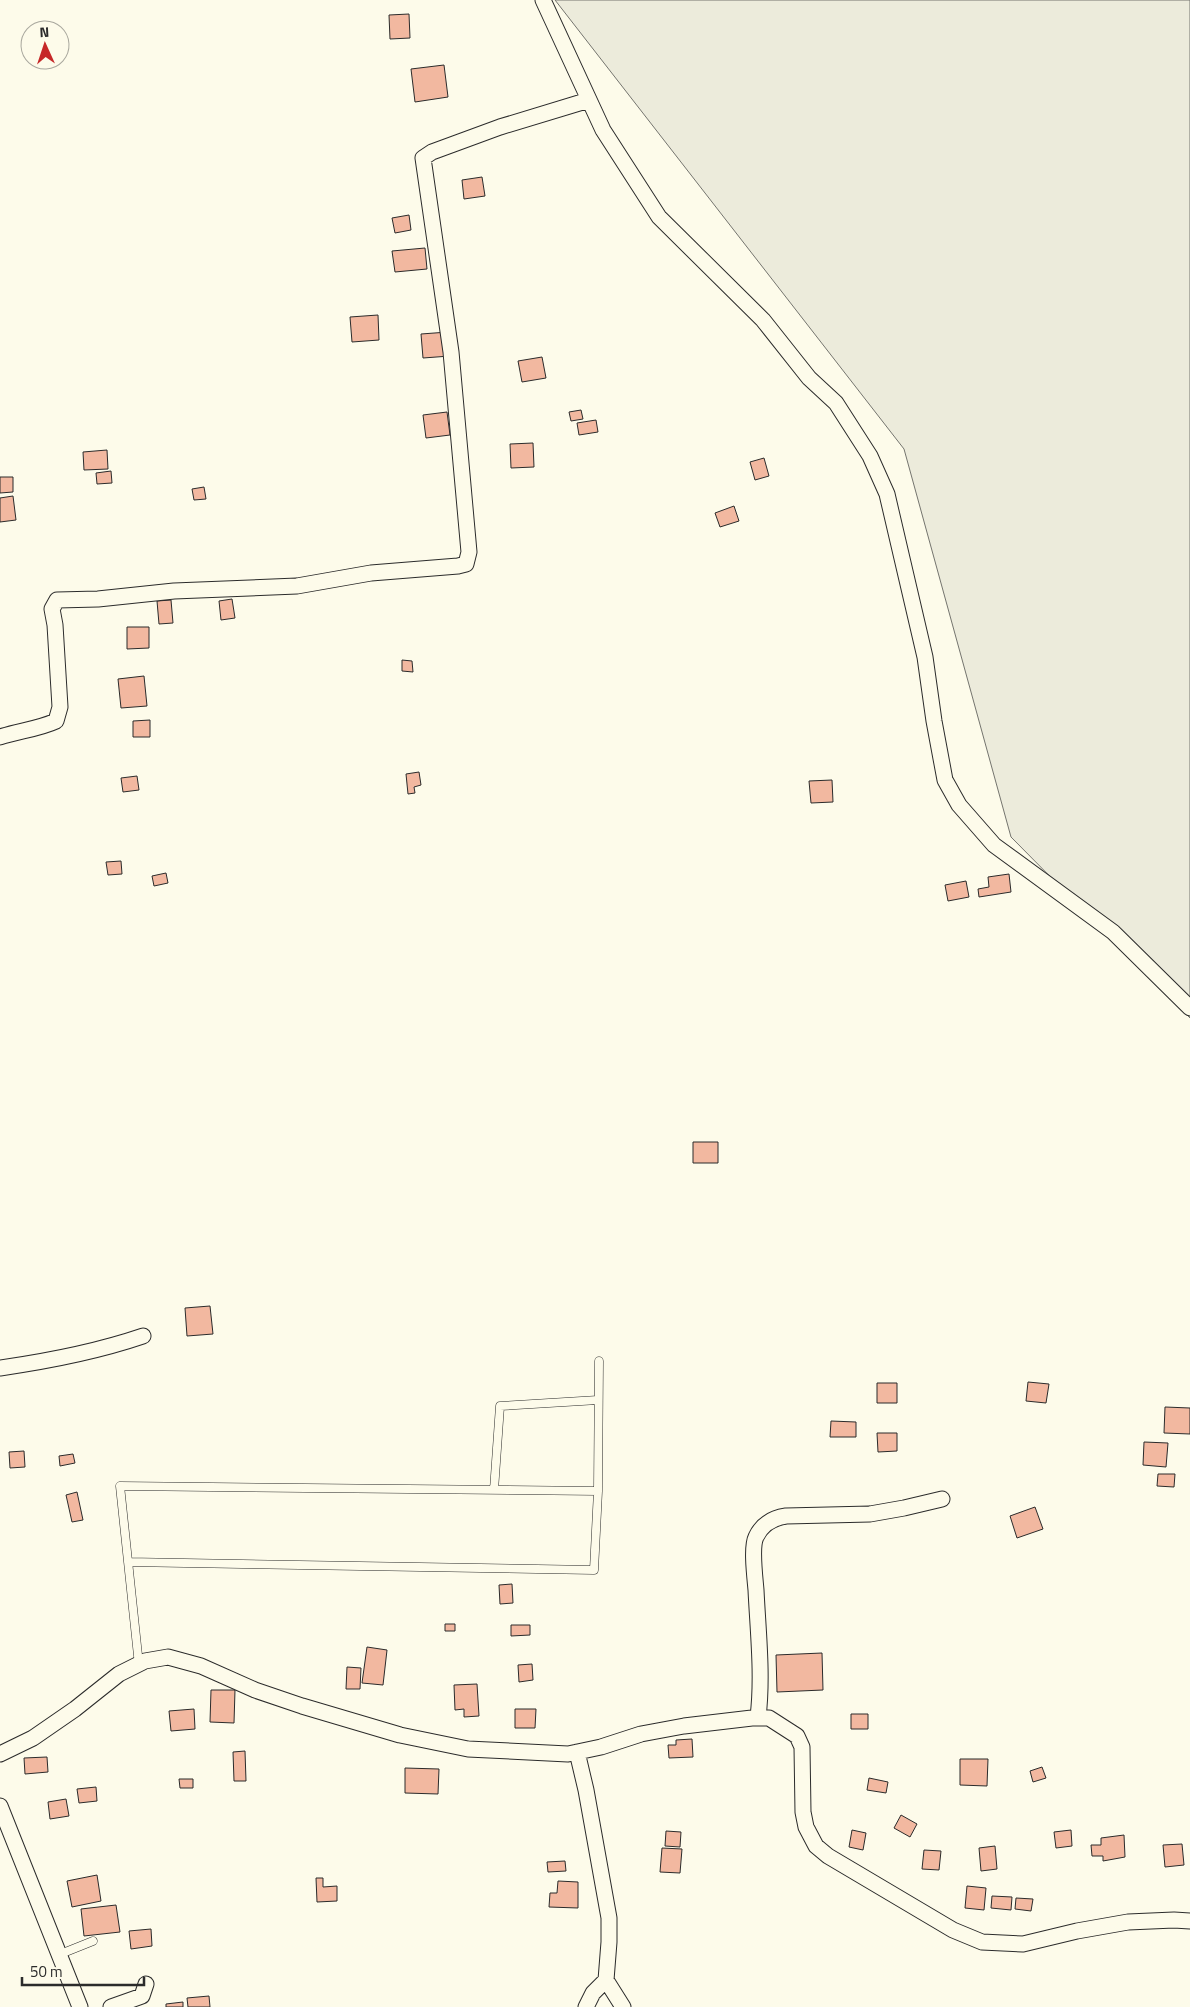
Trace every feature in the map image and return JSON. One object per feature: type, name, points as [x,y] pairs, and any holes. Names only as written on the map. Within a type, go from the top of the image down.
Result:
[{"type":"street","points":[[543,0],[603,130],[659,217],[764,320],[809,378],[836,403],[870,456],[886,494],[925,657],[945,780],[959,805],[994,845],[1113,932],[1190,1008]]},
{"type":"street","points":[[0,737],[24,729],[46,725],[56,720],[60,707],[55,626],[52,609],[57,600],[98,599],[174,591],[298,586],[371,573],[466,564],[468,552],[451,352],[423,158],[432,152],[500,127],[589,100]]},
{"type":"street","points":[[0,1368],[52,1360],[110,1347],[144,1336]]},
{"type":"street","points":[[758,1718],[760,1698],[759,1657],[754,1564],[756,1537],[764,1525],[774,1518],[786,1516],[870,1514],[942,1499]]},
{"type":"street","points":[[3,1753],[33,1738],[75,1709],[119,1674],[145,1661],[168,1657],[201,1666],[255,1690],[302,1706],[400,1735],[468,1749],[568,1754],[601,1747],[641,1734],[684,1726],[769,1718],[797,1736],[802,1747],[803,1812],[806,1827],[816,1846],[828,1856],[953,1930],[982,1942],[1023,1944],[1077,1931],[1128,1922],[1190,1921]]},
{"type":"street","points":[[578,1752],[609,1918],[606,1980],[623,2007]]},
{"type":"street","points":[[0,1806],[80,2007]]},
{"type":"street","points":[[586,2007],[593,1993],[606,1980]]},
{"type":"street","points":[[111,2007],[142,1996],[146,1984]]},
{"type":"lane","points":[[128,1562],[594,1570],[598,1491],[599,1361]]},
{"type":"lane","points":[[494,1490],[500,1406],[598,1400]]},
{"type":"lane","points":[[139,1665],[120,1486],[598,1491]]},
{"type":"lane","points":[[58,1955],[93,1940]]},
{"type":"shaded area","points":[[555,0],[1190,0],[1190,1018],[1011,837],[904,449]]},
{"type":"building","points":[[409,14],[410,38],[390,39],[389,15]]},
{"type":"building","points":[[444,65],[448,97],[415,102],[411,69]]},
{"type":"building","points":[[482,177],[485,196],[464,199],[462,180]]},
{"type":"building","points":[[409,215],[411,230],[395,233],[392,218]]},
{"type":"building","points":[[425,248],[427,269],[395,272],[392,251]]},
{"type":"building","points":[[378,315],[379,340],[352,342],[350,317]]},
{"type":"building","points":[[448,332],[450,356],[423,358],[421,334]]},
{"type":"building","points":[[542,357],[546,378],[522,382],[518,361]]},
{"type":"building","points":[[581,410],[583,419],[571,421],[569,412]]},
{"type":"building","points":[[447,412],[450,435],[426,438],[423,415]]},
{"type":"building","points":[[596,420],[598,432],[579,435],[577,423]]},
{"type":"building","points":[[533,443],[534,467],[511,468],[510,444]]},
{"type":"building","points":[[107,450],[108,469],[84,470],[83,452]]},
{"type":"building","points":[[764,458],[769,476],[755,480],[750,462]]},
{"type":"building","points":[[111,471],[112,483],[97,484],[96,473]]},
{"type":"building","points":[[0,477],[13,477],[13,492],[0,493]]},
{"type":"building","points":[[204,487],[206,499],[194,500],[192,489]]},
{"type":"building","points":[[13,496],[16,520],[0,522],[0,498]]},
{"type":"building","points":[[734,506],[739,521],[720,527],[715,513]]},
{"type":"building","points":[[232,599],[235,618],[221,620],[219,601]]},
{"type":"building","points":[[171,600],[173,623],[159,624],[157,601]]},
{"type":"building","points":[[127,627],[149,627],[149,648],[127,649]]},
{"type":"building","points":[[402,660],[412,661],[413,672],[402,671]]},
{"type":"building","points":[[144,676],[147,706],[121,708],[118,679]]},
{"type":"building","points":[[150,720],[150,737],[133,737],[133,721]]},
{"type":"building","points":[[419,772],[421,785],[414,787],[415,793],[408,794],[406,774]]},
{"type":"building","points":[[137,776],[139,790],[123,792],[121,778]]},
{"type":"building","points":[[832,780],[833,802],[811,803],[809,781]]},
{"type":"building","points":[[121,861],[122,874],[108,875],[106,862]]},
{"type":"building","points":[[166,873],[168,883],[154,886],[152,876]]},
{"type":"building","points":[[1009,874],[1011,892],[979,897],[978,889],[989,887],[988,877]]},
{"type":"building","points":[[966,881],[969,897],[948,901],[945,885]]},
{"type":"building","points":[[693,1142],[718,1142],[718,1163],[693,1163]]},
{"type":"building","points":[[210,1306],[213,1334],[187,1336],[185,1308]]},
{"type":"building","points":[[1028,1382],[1049,1384],[1046,1403],[1026,1401]]},
{"type":"building","points":[[877,1383],[897,1383],[897,1403],[877,1403]]},
{"type":"building","points":[[1165,1407],[1190,1408],[1190,1434],[1164,1433]]},
{"type":"building","points":[[831,1421],[856,1422],[856,1437],[830,1437]]},
{"type":"building","points":[[877,1433],[897,1433],[897,1451],[878,1452]]},
{"type":"building","points":[[1144,1442],[1168,1443],[1166,1467],[1143,1465]]},
{"type":"building","points":[[24,1451],[25,1467],[10,1468],[9,1452]]},
{"type":"building","points":[[73,1454],[75,1463],[60,1466],[59,1456]]},
{"type":"building","points":[[1158,1474],[1175,1474],[1174,1487],[1157,1486]]},
{"type":"building","points":[[77,1492],[83,1520],[72,1522],[66,1495]]},
{"type":"building","points":[[1035,1507],[1043,1529],[1017,1538],[1010,1516]]},
{"type":"building","points":[[512,1584],[513,1603],[500,1604],[499,1585]]},
{"type":"building","points":[[445,1624],[455,1624],[455,1631],[445,1631]]},
{"type":"building","points":[[511,1625],[530,1625],[530,1635],[511,1636]]},
{"type":"building","points":[[367,1647],[387,1650],[383,1685],[362,1683]]},
{"type":"building","points":[[822,1653],[823,1690],[777,1692],[776,1655]]},
{"type":"building","points":[[532,1664],[533,1680],[519,1682],[518,1665]]},
{"type":"building","points":[[347,1667],[361,1668],[360,1689],[346,1689]]},
{"type":"building","points":[[477,1684],[479,1716],[464,1717],[464,1709],[455,1710],[454,1685]]},
{"type":"building","points":[[211,1690],[235,1690],[234,1723],[210,1722]]},
{"type":"building","points":[[194,1709],[195,1729],[171,1731],[169,1711]]},
{"type":"building","points":[[515,1709],[536,1709],[535,1728],[515,1728]]},
{"type":"building","points":[[851,1714],[868,1714],[868,1729],[851,1729]]},
{"type":"building","points":[[692,1739],[693,1757],[669,1758],[668,1745],[676,1745],[676,1740]]},
{"type":"building","points":[[245,1751],[246,1781],[234,1781],[233,1752]]},
{"type":"building","points":[[47,1757],[48,1772],[25,1774],[24,1758]]},
{"type":"building","points":[[960,1759],[988,1759],[987,1786],[960,1785]]},
{"type":"building","points":[[1042,1767],[1046,1778],[1033,1782],[1030,1771]]},
{"type":"building","points":[[405,1768],[439,1769],[438,1794],[405,1793]]},
{"type":"building","points":[[869,1778],[888,1782],[886,1793],[867,1790]]},
{"type":"building","points":[[179,1779],[193,1779],[193,1788],[180,1788]]},
{"type":"building","points":[[96,1787],[97,1801],[79,1803],[77,1789]]},
{"type":"building","points":[[66,1799],[69,1816],[50,1819],[48,1802]]},
{"type":"building","points":[[901,1815],[917,1824],[910,1837],[894,1828]]},
{"type":"building","points":[[852,1830],[866,1833],[863,1850],[849,1847]]},
{"type":"building","points":[[1071,1830],[1072,1846],[1056,1848],[1054,1832]]},
{"type":"building","points":[[666,1831],[681,1832],[680,1847],[665,1846]]},
{"type":"building","points":[[1124,1835],[1125,1857],[1103,1861],[1103,1856],[1092,1856],[1091,1845],[1101,1845],[1101,1838]]},
{"type":"building","points":[[1182,1844],[1184,1865],[1165,1867],[1163,1845]]},
{"type":"building","points":[[995,1846],[997,1869],[981,1871],[979,1848]]},
{"type":"building","points":[[662,1848],[682,1849],[680,1873],[660,1872]]},
{"type":"building","points":[[924,1850],[941,1851],[939,1870],[922,1869]]},
{"type":"building","points":[[565,1861],[566,1871],[548,1872],[547,1862]]},
{"type":"building","points":[[97,1875],[101,1901],[72,1907],[67,1881]]},
{"type":"building","points":[[316,1878],[323,1878],[323,1887],[337,1886],[337,1901],[317,1902]]},
{"type":"building","points":[[558,1881],[578,1882],[578,1908],[549,1907],[550,1893],[557,1893]]},
{"type":"building","points":[[967,1886],[986,1888],[984,1910],[965,1908]]},
{"type":"building","points":[[992,1896],[1012,1897],[1011,1910],[991,1908]]},
{"type":"building","points":[[1016,1898],[1033,1899],[1031,1911],[1015,1909]]},
{"type":"building","points":[[116,1905],[120,1932],[84,1936],[81,1909]]},
{"type":"building","points":[[151,1929],[152,1946],[131,1949],[129,1931]]},
{"type":"building","points":[[209,1996],[210,2007],[188,2007],[187,1998]]},
{"type":"building","points":[[183,2002],[183,2007],[166,2007],[166,2004]]}]
